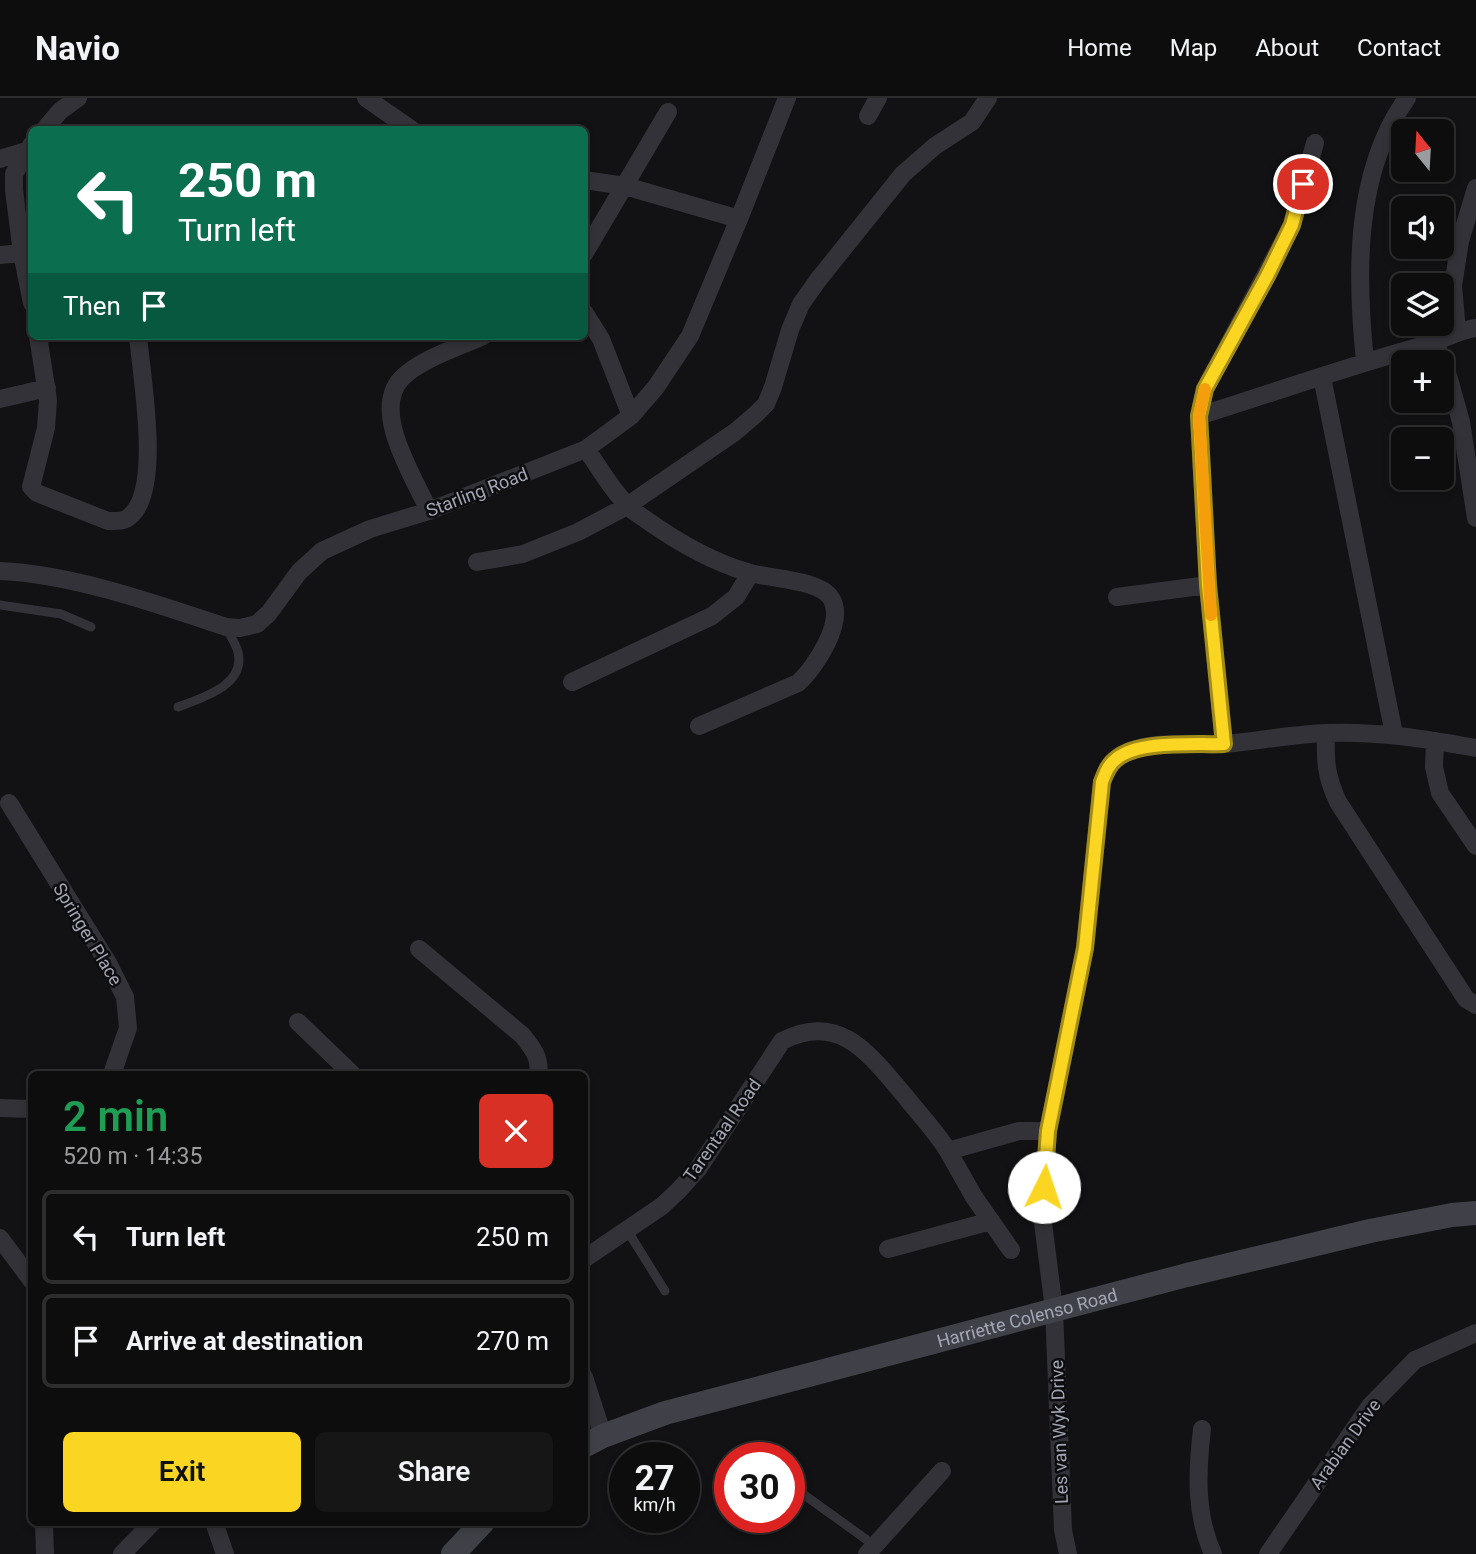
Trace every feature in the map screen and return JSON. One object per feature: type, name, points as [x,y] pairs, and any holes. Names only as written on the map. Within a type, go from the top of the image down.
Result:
[{"type":"street","points":[[47,126],[60,111],[78,98]]},
{"type":"street","name":"Starling Road","points":[[0,571],[26,572],[74,581],[226,627],[240,628],[257,624],[299,572],[322,551],[370,529],[429,511],[586,449],[631,416],[656,387],[690,337],[787,98]]},
{"type":"street","points":[[868,116],[878,98]]},
{"type":"street","points":[[477,562],[523,554],[578,532],[627,506],[734,432],[766,404],[801,304],[818,280],[903,174],[935,146],[972,122],[988,98]]},
{"type":"street","points":[[1365,361],[1359,312],[1365,204],[1380,149],[1407,98]]},
{"type":"street","points":[[374,100],[407,126]]},
{"type":"street","points":[[588,247],[668,112]]},
{"type":"street","points":[[1224,744],[1208,585],[1199,416],[1205,389],[1292,225],[1315,143]]},
{"type":"street","points":[[0,159],[28,148]]},
{"type":"street","points":[[28,150],[15,174],[14,190],[28,283]]},
{"type":"street","points":[[588,181],[625,186],[739,219]]},
{"type":"street","points":[[1457,331],[1453,286],[1460,241],[1476,188]]},
{"type":"street","points":[[0,255],[22,253]]},
{"type":"street","points":[[588,318],[601,339],[631,416]]},
{"type":"street","points":[[1199,416],[1365,361],[1435,342],[1457,331],[1476,328]]},
{"type":"street","points":[[39,340],[47,388],[46,428],[32,489],[108,521],[131,517],[148,472],[149,450],[138,340]]},
{"type":"street","points":[[429,511],[395,437],[389,411],[391,393],[401,378],[425,362],[474,340]]},
{"type":"street","points":[[1435,342],[1461,422],[1476,518]]},
{"type":"street","points":[[1322,377],[1394,734]]},
{"type":"street","points":[[0,399],[47,388]]},
{"type":"street","points":[[586,449],[627,506],[667,534],[711,560],[750,574],[817,587],[833,601],[834,625],[809,673],[798,683],[699,726]]},
{"type":"street","points":[[572,682],[712,616],[736,597],[750,574]]},
{"type":"street","points":[[1117,597],[1208,585]]},
{"type":"street","points":[[1326,733],[1326,771],[1338,802],[1466,999],[1476,1005]]},
{"type":"street","name":"Les van Wyk Drive","points":[[1068,1554],[1063,1530],[1054,1309],[1042,1215],[1048,1131],[1085,948],[1102,782],[1108,768],[1129,751],[1152,746],[1224,744],[1326,733],[1394,734],[1476,748]]},
{"type":"street","points":[[1436,741],[1434,767],[1440,793],[1476,846]]},
{"type":"street","name":"Springer Place","points":[[9,803],[108,963],[125,997],[128,1028],[113,1071]]},
{"type":"street","points":[[419,949],[522,1035],[534,1048],[540,1066],[539,1071]]},
{"type":"street","points":[[298,1022],[349,1071]]},
{"type":"street","name":"Tarentaal Road","points":[[588,1256],[662,1206],[698,1169],[782,1041],[799,1032],[833,1031],[854,1041],[872,1056],[948,1151]]},
{"type":"street","points":[[0,1108],[28,1111]]},
{"type":"street","points":[[1011,1250],[974,1198],[948,1151],[1018,1131],[1048,1131]]},
{"type":"street","name":"Harriette Colenso Road","points":[[594,1441],[665,1413],[722,1396],[1054,1309],[1370,1231],[1476,1213]]},
{"type":"street","points":[[888,1250],[991,1221]]},
{"type":"street","points":[[0,1238],[28,1276]]},
{"type":"street","name":"Arabian Drive","points":[[1268,1554],[1370,1406],[1385,1389],[1415,1360],[1476,1333]]},
{"type":"street","points":[[588,1403],[594,1441]]},
{"type":"street","points":[[1202,1429],[1198,1459],[1199,1500],[1203,1533],[1213,1554]]},
{"type":"street","points":[[870,1550],[942,1471]]},
{"type":"street","points":[[44,1526],[45,1554]]},
{"type":"street","points":[[122,1554],[149,1526]]},
{"type":"street","points":[[215,1526],[225,1554]]},
{"type":"street","points":[[453,1554],[480,1526]]},
{"type":"lane","points":[[0,605],[61,614],[91,627]]},
{"type":"lane","points":[[178,707],[213,694],[225,687],[232,678],[239,664],[238,651],[226,627]]},
{"type":"lane","points":[[626,1230],[665,1291]]},
{"type":"lane","points":[[805,1496],[870,1550]]},
{"type":"slow traffic","points":[[1205,389],[1199,416],[1211,615]]},
{"type":"route","points":[[1044,1187],[1048,1131],[1085,948],[1102,782],[1108,768],[1129,751],[1152,746],[1224,744],[1208,585],[1199,416],[1205,389],[1292,225],[1303,184]]}]
